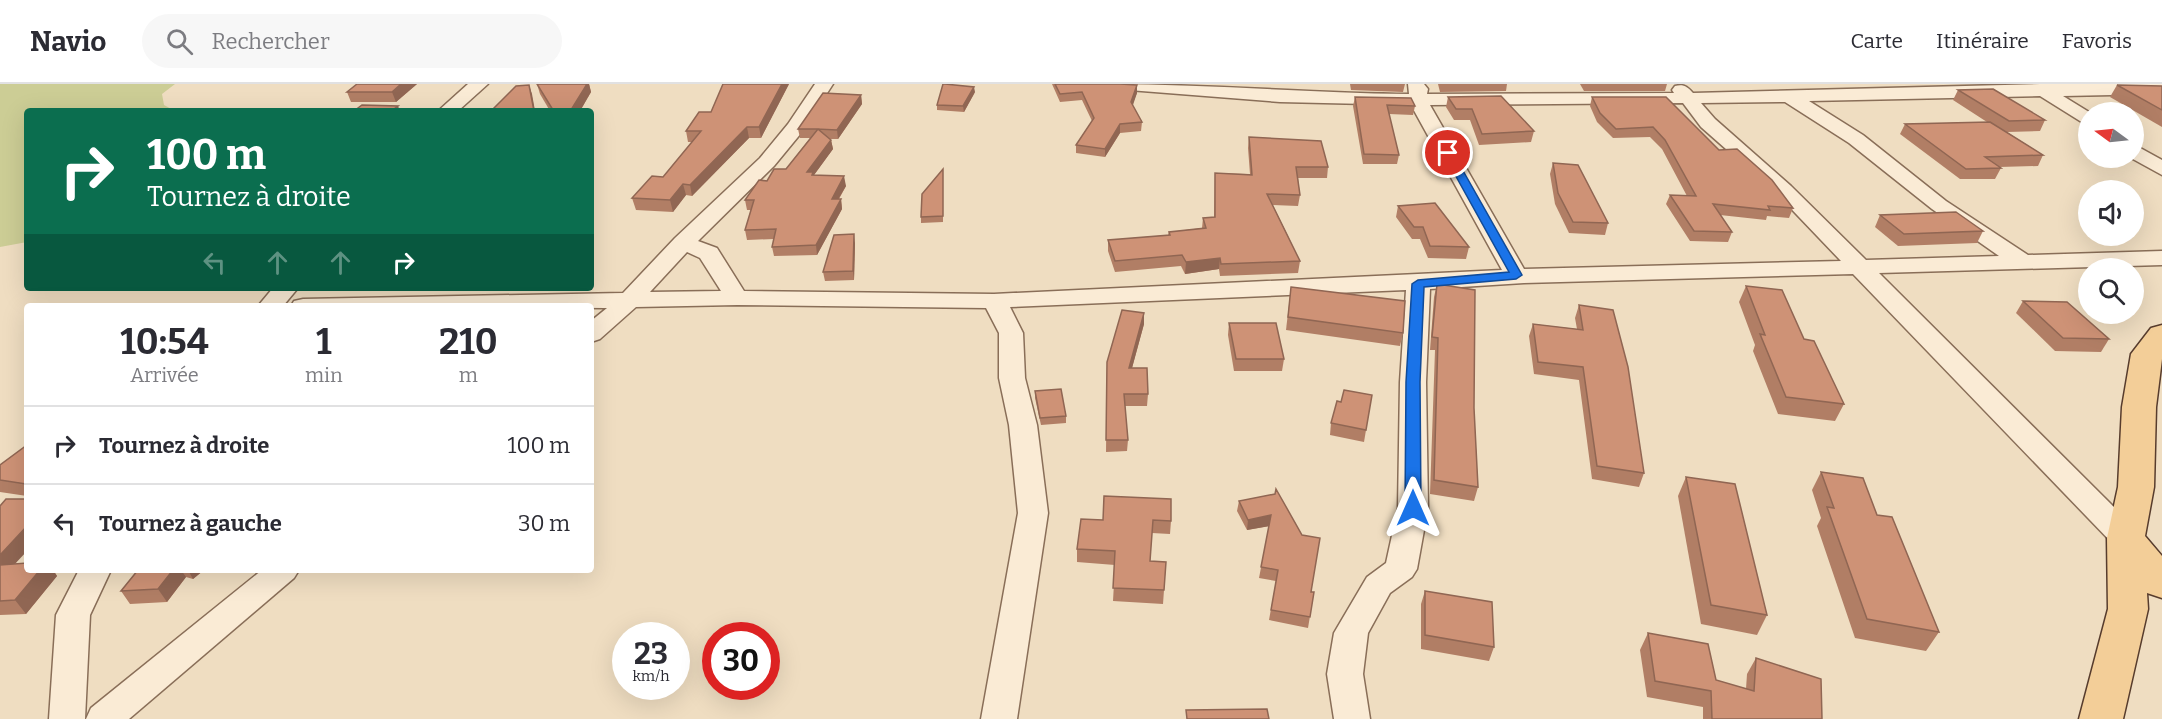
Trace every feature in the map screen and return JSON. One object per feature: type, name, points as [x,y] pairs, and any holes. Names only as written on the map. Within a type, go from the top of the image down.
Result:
[{"type":"main road","points":[[2101,719],[2128,609],[2126,538],[2136,488],[2139,407],[2147,354],[2162,334]]},
{"type":"main road","points":[[2126,538],[2162,583]]},
{"type":"street","points":[[451,108],[479,84]]},
{"type":"street","points":[[594,331],[629,301],[683,243],[767,162],[795,128],[824,84]]},
{"type":"street","points":[[1116,84],[1301,98],[1416,92],[1682,91],[1790,97],[2038,87],[2162,90]]},
{"type":"street","points":[[2038,87],[2078,113]]},
{"type":"street","points":[[1682,91],[1708,123],[1784,190],[2126,538]]},
{"type":"street","points":[[1416,92],[1516,275]]},
{"type":"street","points":[[1790,97],[1856,139],[1939,205],[2023,262]]},
{"type":"street","points":[[2144,157],[2162,169]]},
{"type":"street","points":[[683,243],[709,254],[738,298]]},
{"type":"street","points":[[499,303],[738,298],[994,301],[1365,283],[1418,284],[1516,275],[1860,269],[2162,258]]},
{"type":"street","points":[[1352,719],[1345,674],[1351,633],[1378,585],[1401,569],[1413,508],[1413,382],[1418,284]]},
{"type":"street","points":[[273,303],[283,291]]},
{"type":"street","points":[[994,301],[1011,333],[1012,378],[1023,425],[1033,513],[999,719]]},
{"type":"street","points":[[67,719],[73,615],[94,573]]},
{"type":"street","points":[[104,719],[279,573]]},
{"type":"green space","points":[[0,84],[175,84],[162,94],[164,105],[170,108],[24,108],[24,243],[0,247]]},
{"type":"building","points":[[357,84],[401,84],[392,92],[347,92]]},
{"type":"building","points":[[537,84],[587,84],[572,108],[552,108]]},
{"type":"building","points":[[723,84],[782,84],[759,127],[747,127],[690,185],[683,184],[670,200],[632,198],[652,176],[663,177],[701,131],[686,131],[699,112],[711,112]]},
{"type":"building","points":[[943,84],[974,87],[963,106],[937,105]]},
{"type":"building","points":[[1055,84],[1137,85],[1131,102],[1142,122],[1120,124],[1105,149],[1076,145],[1094,118],[1082,92],[1060,94]]},
{"type":"building","points":[[529,85],[533,108],[494,108],[516,86]]},
{"type":"building","points":[[2117,85],[2162,86],[2162,110]]},
{"type":"building","points":[[1993,89],[2045,120],[2009,121],[1958,90]]},
{"type":"building","points":[[823,93],[861,95],[837,130],[798,129]]},
{"type":"building","points":[[1501,96],[1534,131],[1482,134],[1472,109],[1456,109],[1448,97]]},
{"type":"building","points":[[1355,97],[1411,98],[1415,106],[1387,105],[1399,155],[1364,154]]},
{"type":"building","points":[[1592,97],[1666,97],[1719,150],[1737,149],[1772,180],[1793,208],[1768,206],[1770,210],[1713,204],[1732,232],[1694,231],[1670,195],[1696,196],[1665,140],[1653,127],[1616,129],[1600,113]]},
{"type":"building","points":[[362,105],[398,106],[395,108],[358,108]]},
{"type":"building","points":[[1990,122],[2043,155],[1985,157],[2001,168],[1966,169],[1905,124]]},
{"type":"building","points":[[818,129],[831,140],[807,172],[813,172],[812,175],[844,176],[832,199],[841,199],[816,245],[772,247],[776,229],[745,230],[754,200],[745,200],[759,180],[767,181],[774,169],[786,169]]},
{"type":"building","points":[[1249,137],[1321,141],[1328,167],[1296,167],[1300,195],[1267,194],[1300,261],[1221,264],[1220,258],[1186,262],[1182,255],[1115,261],[1108,240],[1170,235],[1169,232],[1206,228],[1203,218],[1215,217],[1215,173],[1252,175]]},
{"type":"building","points":[[1553,163],[1578,165],[1608,223],[1573,222],[1558,193]]},
{"type":"building","points":[[943,169],[943,216],[921,217],[922,194]]},
{"type":"building","points":[[1435,203],[1469,247],[1430,246],[1423,227],[1414,227],[1398,206]]},
{"type":"building","points":[[1956,212],[1983,231],[1904,234],[1880,215]]},
{"type":"building","points":[[854,234],[853,271],[823,272],[834,235]]},
{"type":"building","points":[[1437,284],[1475,290],[1474,408],[1478,487],[1434,480],[1438,338],[1432,337]]},
{"type":"building","points":[[1746,286],[1782,290],[1804,339],[1814,341],[1844,404],[1786,397],[1760,334],[1765,335]]},
{"type":"building","points":[[1291,287],[1405,301],[1403,333],[1288,317]]},
{"type":"building","points":[[2023,301],[2067,302],[2078,312],[2078,324],[2092,324],[2109,339],[2063,338]]},
{"type":"building","points":[[1579,305],[1613,310],[1628,367],[1644,473],[1597,466],[1583,367],[1538,362],[1533,324],[1583,330]]},
{"type":"building","points":[[1122,310],[1144,313],[1129,368],[1147,368],[1148,394],[1124,394],[1128,440],[1106,440],[1107,362]]},
{"type":"building","points":[[1229,323],[1276,323],[1284,359],[1236,359]]},
{"type":"building","points":[[1061,389],[1066,416],[1040,418],[1035,391]]},
{"type":"building","points":[[1344,390],[1372,395],[1366,430],[1331,423],[1337,401],[1341,402]]},
{"type":"building","points":[[24,447],[24,484],[0,480],[0,465]]},
{"type":"building","points":[[1821,472],[1863,478],[1877,515],[1892,517],[1939,632],[1867,619],[1827,507],[1834,508]]},
{"type":"building","points":[[1686,477],[1735,484],[1767,615],[1711,605]]},
{"type":"building","points":[[1276,489],[1302,535],[1320,538],[1311,592],[1314,592],[1310,617],[1271,610],[1278,570],[1261,567],[1271,515],[1248,520],[1239,501],[1275,494]]},
{"type":"building","points":[[1104,496],[1171,499],[1171,521],[1153,520],[1150,561],[1166,562],[1164,590],[1113,588],[1115,551],[1077,549],[1081,519],[1103,520]]},
{"type":"building","points":[[6,499],[24,499],[24,529],[0,555],[0,506]]},
{"type":"building","points":[[24,563],[24,573],[38,573],[15,600],[0,601],[0,565]]},
{"type":"building","points":[[136,573],[171,573],[158,589],[121,591]]},
{"type":"building","points":[[1425,591],[1492,602],[1494,647],[1425,635]]},
{"type":"building","points":[[1648,633],[1708,644],[1716,680],[1754,691],[1756,658],[1821,679],[1822,719],[1712,719],[1711,691],[1655,681]]},
{"type":"building","points":[[1267,709],[1269,719],[1187,719],[1186,710]]},
{"type":"route","points":[[1413,508],[1413,382],[1418,284],[1516,275],[1448,153]]}]
